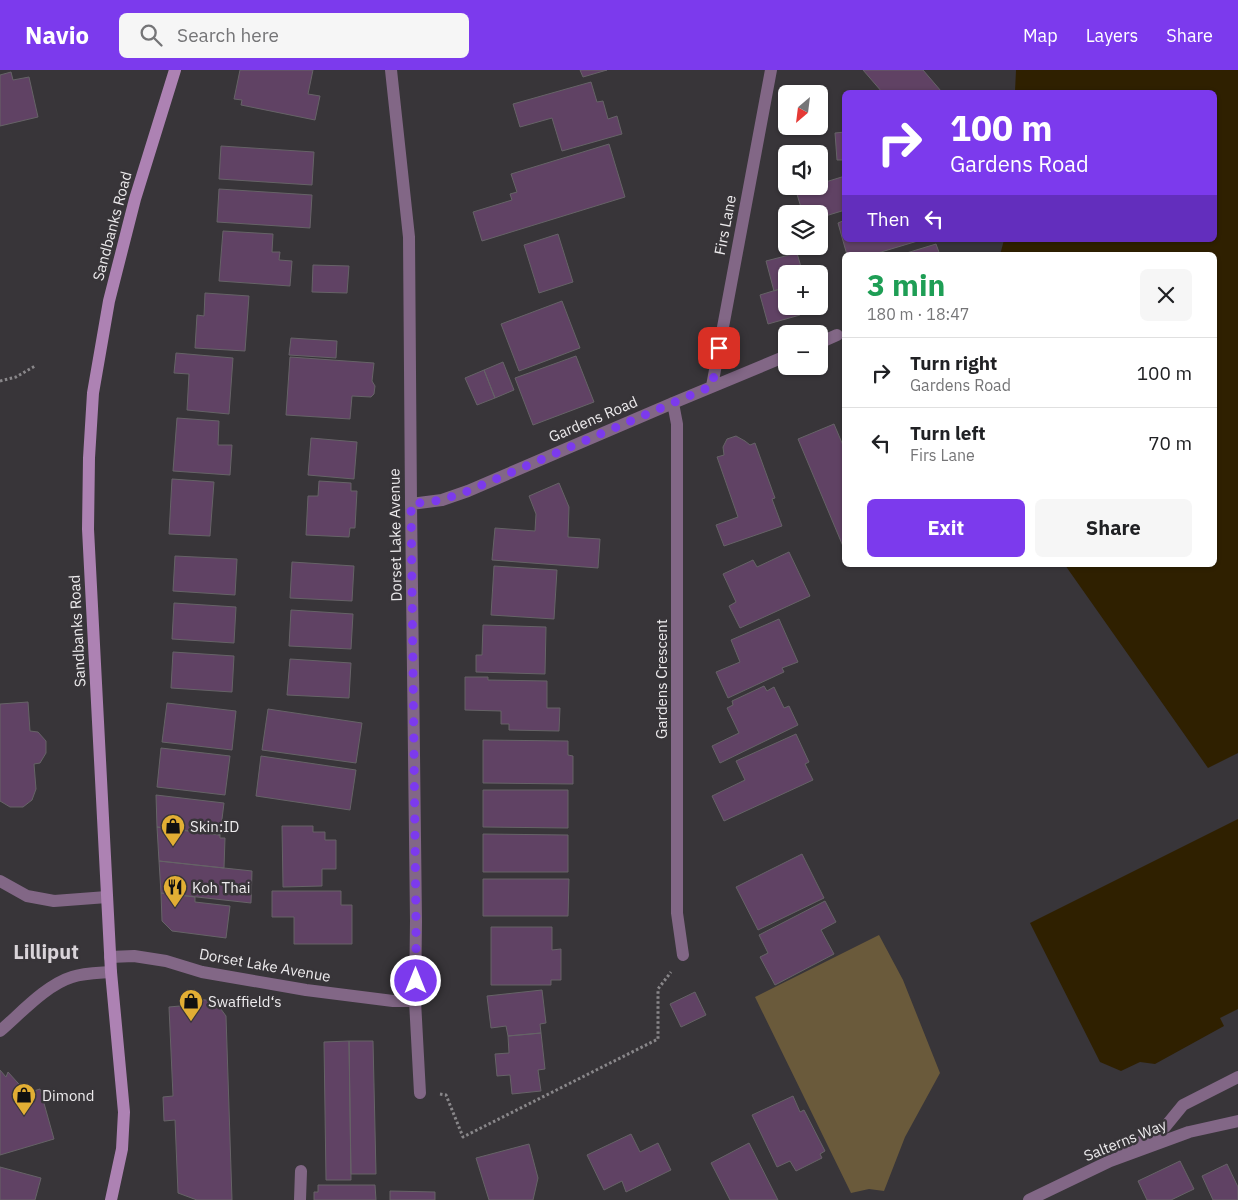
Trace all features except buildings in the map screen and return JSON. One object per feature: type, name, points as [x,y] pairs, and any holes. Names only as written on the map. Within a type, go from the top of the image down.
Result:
[{"type":"main road","name":"Sandbanks Road","points":[[111,1200],[121,1157],[124,1112],[111,972],[95,684],[88,529],[89,458],[93,393],[109,300],[132,208],[175,70]]},
{"type":"street","name":"Dorset Lake Avenue","points":[[392,70],[409,237],[416,921],[415,1001],[420,1093]]},
{"type":"street","name":"Firs Lane","points":[[712,386],[771,70]]},
{"type":"street","points":[[828,338],[837,335]]},
{"type":"street","name":"Gardens Road","points":[[411,504],[442,500],[468,491],[778,359]]},
{"type":"street","name":"Gardens Crescent","points":[[673,403],[678,424],[677,913],[683,955]]},
{"type":"street","points":[[0,881],[27,896],[54,901],[108,897]]},
{"type":"street","name":"Dorset Lake Avenue","points":[[110,957],[134,956],[166,961],[202,972],[306,990],[393,1001],[415,1001]]},
{"type":"street","points":[[0,1031],[48,989],[59,982],[88,974],[111,972]]},
{"type":"street","points":[[1110,1161],[1165,1127],[1183,1105],[1238,1077]]},
{"type":"street","name":"Salterns Way","points":[[1029,1200],[1110,1161],[1189,1132],[1238,1121]]},
{"type":"street","points":[[300,1200],[301,1171]]},
{"type":"path","points":[[0,381],[16,377],[35,366]]},
{"type":"path","points":[[420,1093],[446,1095],[463,1137],[658,1039],[658,989],[683,955]]},
{"type":"shaded area","points":[[1016,70],[1238,70],[1238,753],[1208,768],[1066,567],[1217,567],[1217,252],[1001,252],[1003,242],[1217,242],[1217,90],[1015,90]]},
{"type":"shaded area","points":[[1238,819],[1238,1009],[1220,1018],[1224,1026],[1155,1064],[1140,1062],[1121,1071],[1100,1062],[1030,923]]},
{"type":"shaded area","points":[[879,935],[903,980],[940,1073],[905,1137],[884,1191],[869,1189],[851,1193],[755,997]]},
{"type":"place","name":"Skin:ID","points":[[173,847]]},
{"type":"place","name":"Koh Thai","points":[[175,908]]},
{"type":"place","name":"Swaffield‘s","points":[[191,1022]]},
{"type":"place","name":"Dimond","points":[[24,1116]]},
{"type":"district","name":"Lilliput","points":[[46,951]]},
{"type":"route","points":[[416,981],[411,504],[442,500],[468,491],[712,386],[719,348]]}]
